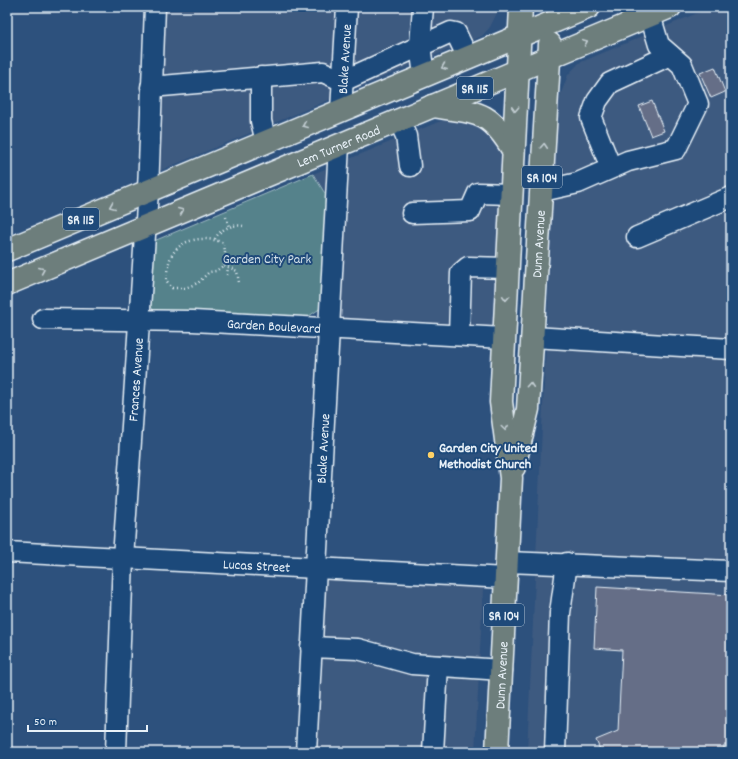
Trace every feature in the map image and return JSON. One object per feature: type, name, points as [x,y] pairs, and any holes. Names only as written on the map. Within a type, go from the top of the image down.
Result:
[{"type":"main road","name":"Dunn Avenue","points":[[497,752],[511,478],[501,402],[521,7]]},
{"type":"main road","name":"SR 115","points":[[7,250],[468,58],[519,36],[552,15],[589,7]]},
{"type":"main road","name":"Lem Turner Road","points":[[7,284],[670,7]]},
{"type":"main road","name":"Dunn Avenue","points":[[511,478],[528,409],[552,15]]},
{"type":"main road","points":[[432,106],[470,112],[489,118],[504,134],[513,150]]},
{"type":"street","name":"Frances Avenue","points":[[116,752],[123,558],[148,191],[155,7]]},
{"type":"street","name":"Blake Avenue","points":[[341,110],[347,7]]},
{"type":"street","points":[[423,7],[420,45],[424,76]]},
{"type":"street","points":[[542,191],[578,183],[628,161],[676,149],[698,104],[682,65],[659,45],[650,15]]},
{"type":"street","points":[[151,87],[323,72],[343,81],[451,32],[456,33],[468,58]]},
{"type":"street","points":[[611,168],[591,118],[597,101],[610,83],[670,55]]},
{"type":"street","points":[[261,77],[261,121],[266,142]]},
{"type":"street","points":[[399,120],[406,136],[410,166]]},
{"type":"street","name":"Blake Avenue","points":[[306,752],[339,146]]},
{"type":"street","points":[[412,213],[470,212],[478,193],[511,194]]},
{"type":"street","points":[[637,237],[731,197]]},
{"type":"street","points":[[459,335],[461,273],[468,267],[508,268]]},
{"type":"street","name":"Garden Boulevard","points":[[43,318],[193,321],[504,338]]},
{"type":"street","points":[[533,337],[731,349]]},
{"type":"street","name":"Lucas Street","points":[[7,552],[316,568],[506,570],[567,563],[731,571]]},
{"type":"street","points":[[555,752],[560,613],[567,563]]},
{"type":"street","points":[[311,647],[358,649],[412,664],[502,670]]},
{"type":"street","points":[[433,752],[438,666]]},
{"type":"path","points":[[226,217],[229,227]]},
{"type":"path","points":[[215,239],[217,235],[229,227],[235,225],[243,226]]},
{"type":"path","points":[[226,266],[216,271],[208,272],[198,283],[185,288],[172,288],[166,280],[172,254],[184,244],[195,239],[215,239],[224,243],[227,275]]},
{"type":"path","points":[[226,266],[237,271],[239,283]]},
{"type":"shaded area","points":[[148,7],[500,7],[490,27],[482,36],[140,179]]},
{"type":"shaded area","points":[[712,7],[731,7],[731,752],[527,752],[557,104],[568,75],[579,63]]},
{"type":"shaded area","points":[[465,117],[499,141],[503,157],[495,345],[336,340],[329,200],[313,174],[448,118]]},
{"type":"shaded area","points":[[323,562],[484,569],[475,752],[311,752]]},
{"type":"green space","name":"Garden City Park","points":[[313,174],[329,200],[324,306],[306,318],[157,315],[147,301],[154,241]]},
{"type":"building","points":[[715,67],[725,92],[711,98],[700,73]]},
{"type":"building","points":[[652,101],[664,131],[651,136],[639,106]]},
{"type":"building","points":[[597,587],[731,595],[731,745],[724,745],[724,752],[601,752],[596,740],[618,731],[622,650],[594,648]]},
{"type":"place","name":"Garden City United Methodist Church","points":[[431,455]]}]
